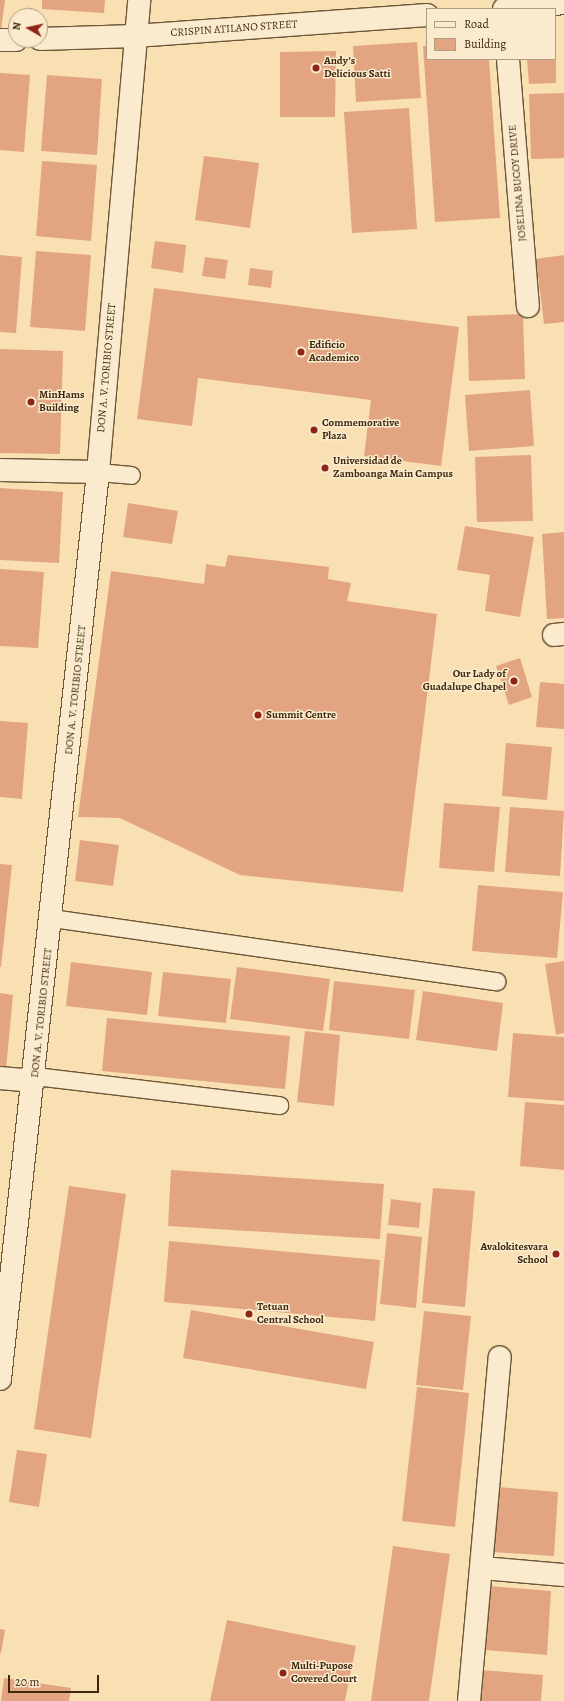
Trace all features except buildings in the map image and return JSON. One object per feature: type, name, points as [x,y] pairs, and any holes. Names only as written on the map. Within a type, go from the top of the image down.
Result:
[{"type":"street","name":"DON A. V. TORIBIO STREET","points":[[0,1380],[52,918],[98,472],[139,0]]},
{"type":"street","points":[[514,8],[564,3]]},
{"type":"street","name":"CRISPIN ATILANO STREET","points":[[48,39],[135,36],[426,15]]},
{"type":"street","name":"JOSELINA BUCOY DRIVE","points":[[508,60],[528,306]]},
{"type":"street","points":[[0,470],[98,472]]},
{"type":"street","points":[[0,1078],[34,1079]]},
{"type":"street","points":[[469,1701],[500,1357]]},
{"type":"street","points":[[482,1568],[564,1575]]},
{"type":"lane","points":[[98,472],[131,475]]},
{"type":"lane","points":[[52,918],[498,981]]},
{"type":"lane","points":[[34,1079],[279,1105]]},
{"type":"place","name":"Andy’s Delicious Satti","points":[[316,68]]},
{"type":"place","name":"Edificio Academico","points":[[301,352]]},
{"type":"place","name":"MinHams Building","points":[[31,402]]},
{"type":"place","name":"Commemorative Plaza","points":[[314,430]]},
{"type":"place","name":"Universidad de Zamboanga Main Campus","points":[[325,468]]},
{"type":"place","name":"Our Lady of Guadalupe Chapel","points":[[514,681]]},
{"type":"place","name":"Summit Centre","points":[[258,715]]},
{"type":"place","name":"Avalokitesvara School","points":[[556,1254]]},
{"type":"place","name":"Tetuan Central School","points":[[249,1314]]},
{"type":"place","name":"Multi-Pupose Covered Court","points":[[283,1673]]}]
